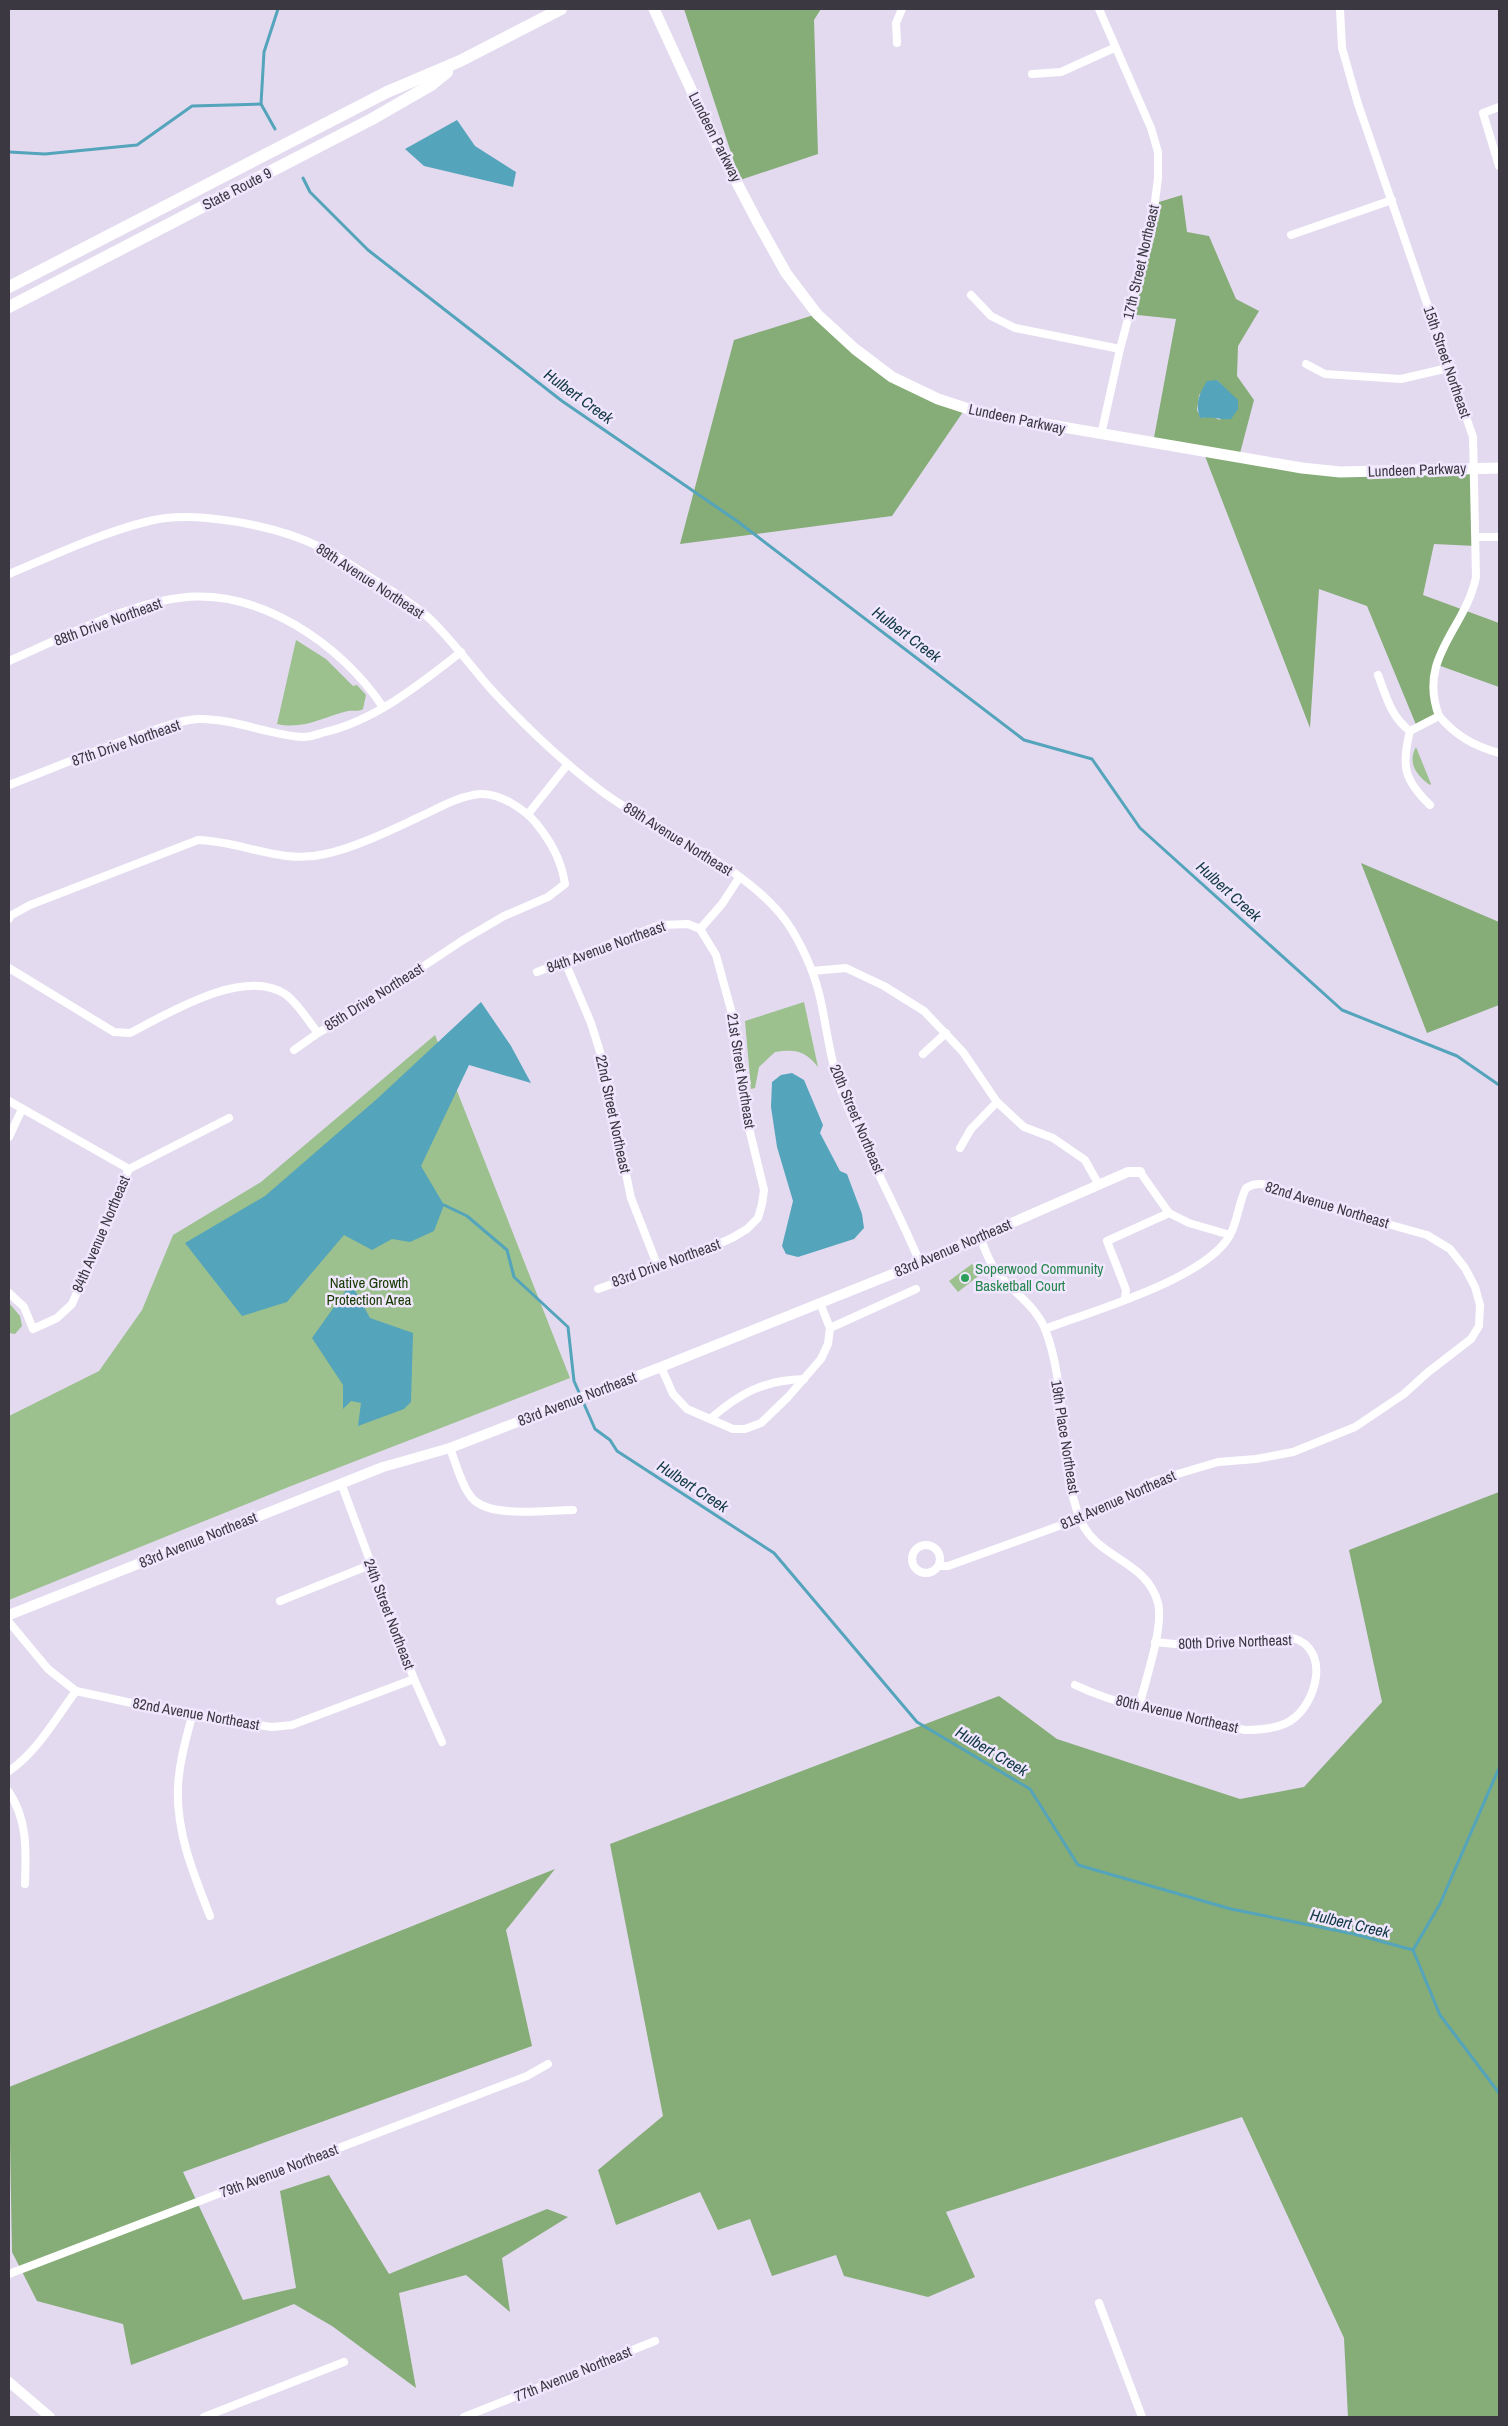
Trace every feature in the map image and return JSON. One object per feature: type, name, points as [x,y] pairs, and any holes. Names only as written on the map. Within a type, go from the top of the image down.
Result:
[{"type":"main road","name":"State Route 9","points":[[9,287],[387,92],[460,61],[561,9]]},
{"type":"main road","name":"Lundeen Parkway","points":[[654,9],[713,137],[786,273],[817,314],[854,349],[892,377],[938,399],[981,414],[1102,436],[1302,468],[1340,472],[1499,468]]},
{"type":"main road","name":"State Route 9","points":[[9,307],[372,119],[431,85],[460,61]]},
{"type":"street","points":[[897,43],[896,23],[902,9]]},
{"type":"street","name":"17th Street Northeast","points":[[1098,9],[1151,128],[1158,152],[1158,178],[1152,233],[1120,349],[1102,436]]},
{"type":"street","name":"15th Street Northeast","points":[[1340,9],[1342,48],[1448,368],[1473,437],[1476,577],[1472,595],[1435,664],[1433,700],[1439,716]]},
{"type":"street","points":[[1032,74],[1061,72],[1114,48]]},
{"type":"street","points":[[1499,107],[1483,113],[1499,166]]},
{"type":"street","points":[[1291,235],[1392,200]]},
{"type":"street","points":[[971,295],[991,316],[1015,328],[1120,349]]},
{"type":"street","points":[[1306,364],[1325,374],[1402,379],[1448,368]]},
{"type":"street","name":"89th Avenue Northeast","points":[[9,574],[117,531],[151,520],[190,516],[290,534],[321,547],[408,601],[428,617],[510,708],[568,764],[606,794],[686,842],[739,878]]},
{"type":"street","points":[[1476,537],[1499,538]]},
{"type":"street","name":"88th Drive Northeast","points":[[9,661],[96,624],[152,604],[180,598],[222,600],[280,616],[313,635],[359,675],[383,707]]},
{"type":"street","name":"87th Drive Northeast","points":[[9,785],[128,739],[167,726],[198,719],[231,724],[273,734],[305,737],[365,720],[460,652]]},
{"type":"street","points":[[1378,675],[1392,711],[1399,722],[1410,731]]},
{"type":"street","points":[[1430,805],[1414,789],[1405,772],[1404,753],[1410,731],[1439,716],[1451,731],[1470,743],[1499,753]]},
{"type":"street","points":[[528,814],[568,764]]},
{"type":"street","name":"85th Drive Northeast","points":[[9,916],[30,905],[198,840],[218,840],[280,857],[304,858],[326,854],[414,820],[452,801],[481,794],[504,800],[528,814],[550,840],[562,865],[565,884],[548,897],[504,916],[463,940],[353,1013],[318,1033],[286,995],[272,988],[246,985],[217,992],[130,1033],[114,1032],[9,968]]},
{"type":"street","points":[[700,929],[722,904],[739,878]]},
{"type":"street","name":"20th Street Northeast","points":[[739,878],[776,908],[792,930],[812,971],[821,1001],[829,1049],[840,1085],[920,1263]]},
{"type":"street","name":"84th Avenue Northeast","points":[[537,972],[660,925],[688,924],[700,929]]},
{"type":"street","name":"21st Street Northeast","points":[[700,929],[716,955],[734,1021],[741,1095],[764,1190],[758,1218]]},
{"type":"street","name":"22nd Street Northeast","points":[[565,962],[591,1023],[601,1055],[631,1198],[658,1267]]},
{"type":"street","points":[[812,971],[846,968],[884,986],[924,1011],[963,1052],[997,1102],[1024,1127],[1053,1138],[1085,1160],[1099,1185]]},
{"type":"street","points":[[294,1050],[318,1033]]},
{"type":"street","points":[[923,1054],[946,1033]]},
{"type":"street","points":[[9,1101],[129,1169]]},
{"type":"street","points":[[960,1148],[971,1129],[997,1102]]},
{"type":"street","points":[[9,1137],[22,1109]]},
{"type":"street","name":"84th Avenue Northeast","points":[[9,1293],[24,1307],[33,1329],[57,1318],[72,1304],[95,1250],[104,1222],[129,1169],[230,1118]]},
{"type":"street","name":"83rd Avenue Northeast","points":[[9,1615],[383,1467],[450,1448],[661,1367],[920,1263],[1128,1172],[1140,1172]]},
{"type":"street","points":[[1140,1172],[1169,1213],[1189,1223],[1230,1235]]},
{"type":"street","name":"82nd Avenue Northeast","points":[[1045,1329],[1176,1280],[1208,1259],[1230,1235],[1246,1188],[1254,1184],[1269,1184],[1287,1196],[1427,1235],[1450,1249],[1465,1268],[1475,1287],[1480,1305]]},
{"type":"street","points":[[1125,1298],[1126,1290],[1107,1241],[1169,1213]]},
{"type":"street","name":"83rd Drive Northeast","points":[[598,1289],[719,1246],[747,1229],[758,1218]]},
{"type":"street","name":"19th Place Northeast","points":[[980,1237],[994,1270],[1025,1300],[1045,1329],[1054,1367],[1066,1463],[1080,1519],[1089,1537],[1103,1550],[1138,1570],[1153,1589],[1160,1618],[1139,1707]]},
{"type":"street","points":[[830,1328],[916,1289]]},
{"type":"street","points":[[661,1367],[673,1394],[687,1409],[733,1429],[744,1429],[761,1423],[821,1359],[828,1344],[830,1328],[820,1303]]},
{"type":"street","name":"81st Avenue Northeast","points":[[939,1566],[948,1566],[1095,1514],[1154,1481],[1180,1472],[1218,1462],[1256,1459],[1293,1452],[1355,1427],[1404,1394],[1427,1373],[1470,1340],[1479,1326],[1480,1305]]},
{"type":"street","points":[[710,1419],[729,1403],[756,1388],[781,1380],[804,1379]]},
{"type":"street","points":[[450,1448],[473,1500],[485,1507],[502,1511],[573,1510]]},
{"type":"street","name":"24th Street Northeast","points":[[341,1483],[414,1679],[442,1742]]},
{"type":"street","points":[[280,1601],[370,1565]]},
{"type":"street","points":[[9,1622],[48,1669],[76,1691],[19,1764],[9,1771]]},
{"type":"street","name":"80th Drive Northeast","points":[[1155,1642],[1175,1644],[1293,1638],[1303,1641],[1312,1649]]},
{"type":"street","name":"80th Avenue Northeast","points":[[1075,1685],[1097,1695],[1139,1707],[1245,1730],[1275,1726],[1290,1721],[1302,1708],[1310,1695],[1315,1680],[1317,1663],[1312,1649]]},
{"type":"street","name":"82nd Avenue Northeast","points":[[76,1691],[192,1716],[272,1727],[292,1724],[414,1679]]},
{"type":"street","points":[[192,1716],[178,1786],[179,1810],[182,1832],[191,1866],[210,1916]]},
{"type":"street","points":[[9,1792],[23,1822],[26,1845],[25,1884]]},
{"type":"street","name":"79th Avenue Northeast","points":[[9,2274],[527,2076],[548,2064]]},
{"type":"street","points":[[1099,2303],[1142,2417]]},
{"type":"street","name":"77th Avenue Northeast","points":[[464,2417],[655,2341]]},
{"type":"street","points":[[204,2417],[344,2362]]},
{"type":"street","points":[[9,2382],[50,2417]]},
{"type":"green space","points":[[684,9],[821,9],[814,20],[818,154],[740,180]]},
{"type":"green space","points":[[1182,195],[1187,232],[1209,236],[1236,299],[1259,311],[1238,346],[1237,376],[1254,400],[1239,457],[1302,468],[1475,469],[1476,546],[1434,544],[1423,595],[1499,623],[1499,687],[1435,664],[1439,716],[1417,727],[1367,606],[1319,589],[1310,728],[1203,451],[1153,443],[1176,319],[1128,314],[1159,202]],"holes":[[[1217,380],[1227,391],[1220,420],[1210,416],[1201,418],[1197,410],[1199,395]]]},
{"type":"green space","points":[[817,314],[892,377],[965,409],[892,516],[680,544],[734,340]]},
{"type":"green space","points":[[296,640],[326,659],[353,686],[357,685],[366,695],[363,709],[348,711],[305,724],[277,724]]},
{"type":"green space","points":[[1416,747],[1430,785],[1421,778],[1413,764],[1413,753]]},
{"type":"green space","points":[[1361,863],[1499,922],[1499,1005],[1427,1033]]},
{"type":"green space","points":[[804,1002],[818,1067],[809,1057],[800,1052],[775,1052],[759,1067],[755,1088],[751,1089],[745,1021]]},
{"type":"green space","name":"Native Growth Protection Area","points":[[435,1035],[570,1378],[291,1486],[9,1600],[9,1416],[99,1371],[142,1310],[173,1235],[261,1182]]},
{"type":"green space","name":"Soperwood Community Basketball Court","points":[[972,1264],[981,1274],[958,1292],[949,1281]]},
{"type":"green space","points":[[9,1303],[20,1316],[22,1326],[15,1334],[9,1333]]},
{"type":"green space","points":[[1499,1492],[1499,2417],[1348,2417],[1344,2338],[1242,2117],[946,2212],[975,2277],[928,2297],[844,2276],[836,2255],[772,2276],[750,2219],[718,2230],[700,2192],[616,2225],[598,2170],[663,2116],[610,1844],[999,1696],[1057,1739],[1240,1799],[1304,1787],[1382,1702],[1349,1550]]},
{"type":"green space","points":[[555,1869],[506,1930],[532,2046],[183,2172],[243,2300],[296,2288],[280,2191],[329,2175],[389,2274],[547,2209],[568,2217],[502,2258],[510,2312],[466,2275],[399,2293],[416,2388],[332,2326],[294,2304],[131,2365],[123,2324],[37,2301],[12,2252],[9,2087]]},
{"type":"water","points":[[457,120],[475,146],[516,172],[513,187],[424,166],[405,149]]},
{"type":"water","points":[[1217,380],[1238,400],[1238,409],[1231,419],[1200,418],[1198,403],[1202,390],[1207,381]]},
{"type":"water","points":[[481,1002],[511,1046],[531,1083],[469,1065],[421,1166],[444,1205],[434,1231],[410,1242],[392,1239],[372,1250],[344,1235],[287,1302],[242,1316],[185,1243],[265,1196],[378,1098]]},
{"type":"water","points":[[792,1073],[804,1080],[823,1125],[820,1133],[840,1171],[847,1174],[862,1214],[864,1228],[854,1239],[798,1257],[786,1254],[782,1246],[793,1201],[777,1147],[771,1107],[772,1082],[781,1075]]},
{"type":"water","points":[[351,1283],[370,1318],[413,1333],[411,1402],[404,1409],[358,1426],[361,1403],[351,1401],[343,1409],[343,1385],[312,1338]]},
{"type":"waterway","points":[[275,129],[261,104],[264,52],[278,9]]},
{"type":"waterway","points":[[9,152],[45,154],[137,145],[192,106],[261,104]]},
{"type":"waterway","name":"Hulbert Creek","points":[[303,178],[310,192],[368,250],[562,401],[737,521],[1024,740],[1092,759],[1140,828],[1342,1010],[1457,1056],[1499,1085]]},
{"type":"waterway","name":"Hulbert Creek","points":[[444,1205],[467,1216],[507,1250],[514,1277],[568,1327],[574,1381],[595,1429],[610,1440],[617,1451],[774,1553],[917,1722],[1030,1789],[1078,1865],[1231,1909],[1354,1934],[1413,1950]]},
{"type":"waterway","name":"Hulbert Creek","points":[[1499,1768],[1440,1904],[1413,1950],[1440,2015],[1499,2093]]},
{"type":"place","name":"Soperwood Community Basketball Court","points":[[965,1278]]}]
